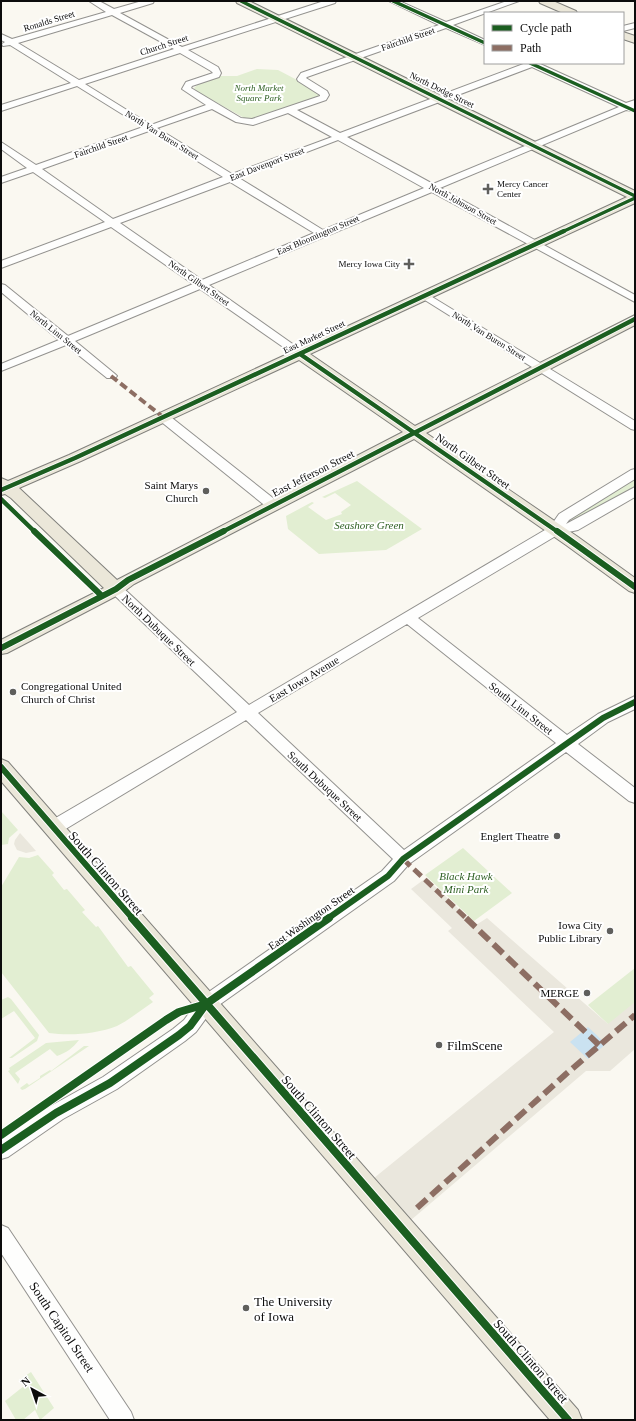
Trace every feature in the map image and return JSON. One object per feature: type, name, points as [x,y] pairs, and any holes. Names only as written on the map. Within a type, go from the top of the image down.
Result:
[{"type":"main road","name":"North Dodge Street","points":[[241,1],[635,197]]},
{"type":"main road","points":[[544,1],[570,12]]},
{"type":"main road","points":[[624,34],[635,40]]},
{"type":"main road","name":"East Market Street","points":[[3,487],[163,417],[635,197]]},
{"type":"main road","name":"East Jefferson Street","points":[[1,648],[116,589],[128,580],[635,319]]},
{"type":"main road","name":"North Gilbert Street","points":[[300,354],[635,587]]},
{"type":"main road","name":"North Dubuque Street","points":[[3,487],[17,494],[116,589]]},
{"type":"main road","name":"South Clinton Street","points":[[1,768],[568,1420]]},
{"type":"street","points":[[93,1],[217,71],[216,74],[189,84],[186,89],[213,106],[239,120],[249,122],[258,122],[290,110]]},
{"type":"street","name":"Ronalds Street","points":[[1,46],[150,1]]},
{"type":"street","name":"Church Street","points":[[1,108],[332,1]]},
{"type":"street","points":[[393,1],[484,42]]},
{"type":"street","name":"Fairchild Street","points":[[290,110],[318,100],[325,95],[322,91],[304,81],[301,78],[304,75],[515,1]]},
{"type":"street","points":[[624,29],[635,25]]},
{"type":"street","name":"North Van Buren Street","points":[[1,36],[322,234]]},
{"type":"street","name":"East Davenport Street","points":[[1,265],[341,137],[529,64]]},
{"type":"street","points":[[534,64],[632,107]]},
{"type":"street","name":"Fairchild Street","points":[[1,180],[213,106]]},
{"type":"street","name":"East Bloomington Street","points":[[1,368],[433,187],[632,107]]},
{"type":"street","name":"North Johnson Street","points":[[290,110],[635,298]]},
{"type":"street","name":"North Gilbert Street","points":[[1,145],[300,354]]},
{"type":"street","name":"North Linn Street","points":[[1,287],[111,376]]},
{"type":"street","name":"North Van Buren Street","points":[[424,295],[635,426]]},
{"type":"street","points":[[163,417],[274,505]]},
{"type":"street","name":"East Iowa Avenue","points":[[555,530],[564,517],[635,473]]},
{"type":"street","name":"East Iowa Avenue","points":[[52,828],[555,530],[573,527],[635,491]]},
{"type":"street","name":"North Dubuque Street","points":[[116,589],[246,713]]},
{"type":"street","name":"South Linn Street","points":[[408,617],[635,797]]},
{"type":"street","name":"East Washington Street","points":[[1,1150],[56,1113],[110,1083],[179,1035],[190,1026],[206,1004],[388,876],[403,859],[603,718],[635,702]]},
{"type":"street","name":"South Dubuque Street","points":[[246,713],[403,859]]},
{"type":"street","name":"South Capitol Street","points":[[1,1235],[124,1420]]},
{"type":"green space","name":"North Market Square Park","points":[[257,69],[278,70],[320,92],[322,95],[257,119],[246,119],[196,91],[194,88],[197,85],[221,76],[237,76]]},
{"type":"green space","points":[[635,476],[635,487],[575,523],[571,524],[567,522],[566,517]]},
{"type":"green space","name":"Seashore Green","points":[[357,481],[422,529],[386,550],[319,554],[288,529],[286,516],[312,502],[314,503],[308,507],[326,520],[342,514],[341,512],[351,505],[335,493],[325,498],[322,497]]},
{"type":"green space","points":[[1,811],[18,830],[9,838],[8,844],[1,845]]},
{"type":"green space","name":"Black Hawk Mini Park","points":[[463,848],[512,893],[474,921],[425,875]]},
{"type":"green space","points":[[38,855],[54,873],[52,875],[64,890],[67,889],[85,910],[82,912],[96,927],[98,926],[128,967],[131,966],[154,994],[149,998],[153,1002],[117,1026],[101,1031],[83,1034],[49,1033],[1,972],[1,887],[19,857],[29,858]]},
{"type":"green space","points":[[635,968],[635,1006],[610,1026],[588,1005]]},
{"type":"green space","points":[[8,997],[39,1035],[37,1041],[12,1058],[9,1058],[35,1038],[14,1011],[1,1019],[1,1000]]},
{"type":"green space","points":[[79,1040],[69,1050],[57,1056],[50,1049],[15,1073],[20,1079],[18,1084],[8,1071],[10,1070],[9,1068],[46,1043]]},
{"type":"green space","points":[[84,1046],[89,1046],[25,1089],[22,1090],[20,1088],[27,1083],[29,1085],[40,1078],[40,1076],[50,1070],[51,1071]]},
{"type":"green space","points":[[31,1372],[54,1408],[40,1420],[35,1410],[23,1420],[16,1420],[5,1401],[29,1382],[25,1376]]},
{"type":"shaded area","points":[[20,833],[36,851],[26,853],[17,850],[14,844]]},
{"type":"shaded area","points":[[426,878],[476,925],[487,918],[608,1024],[635,1002],[635,1049],[610,1071],[586,1071],[411,1220],[374,1178],[554,1032],[448,931],[452,928],[411,889]]},
{"type":"water","points":[[588,1027],[606,1044],[588,1059],[570,1042]]},
{"type":"marked path","points":[[111,376],[163,417]]},
{"type":"marked path","points":[[403,859],[599,1045]]},
{"type":"marked path","points":[[417,1208],[566,1074],[635,1015]]},
{"type":"cycle path","points":[[241,1],[635,196]]},
{"type":"cycle path","points":[[393,1],[484,43]]},
{"type":"cycle path","points":[[532,64],[635,111]]},
{"type":"cycle path","points":[[1,490],[75,458],[635,198]]},
{"type":"cycle path","points":[[1,648],[116,589],[128,580],[635,319]]},
{"type":"cycle path","points":[[300,354],[572,541],[635,587]]},
{"type":"cycle path","points":[[1,499],[102,596]]},
{"type":"cycle path","points":[[1,1135],[166,1020],[179,1012],[206,1004],[368,891],[388,876],[403,859],[603,718],[635,702]]},
{"type":"cycle path","points":[[1,767],[568,1420]]},
{"type":"cycle path","points":[[1,1150],[56,1113],[110,1083],[179,1035],[190,1026],[206,1004]]},
{"type":"place","name":"Mercy Cancer Center","points":[[488,189]]},
{"type":"place","name":"Mercy Iowa City","points":[[409,264]]},
{"type":"place","name":"Saint Marys Church","points":[[206,491]]},
{"type":"place","name":"Congregational United Church of Christ","points":[[13,692]]},
{"type":"place","name":"Englert Theatre","points":[[557,836]]},
{"type":"place","name":"Iowa City Public Library","points":[[610,931]]},
{"type":"place","name":"MERGE","points":[[587,993]]},
{"type":"place","name":"FilmScene","points":[[439,1045]]},
{"type":"place","name":"The University of Iowa","points":[[246,1308]]}]
